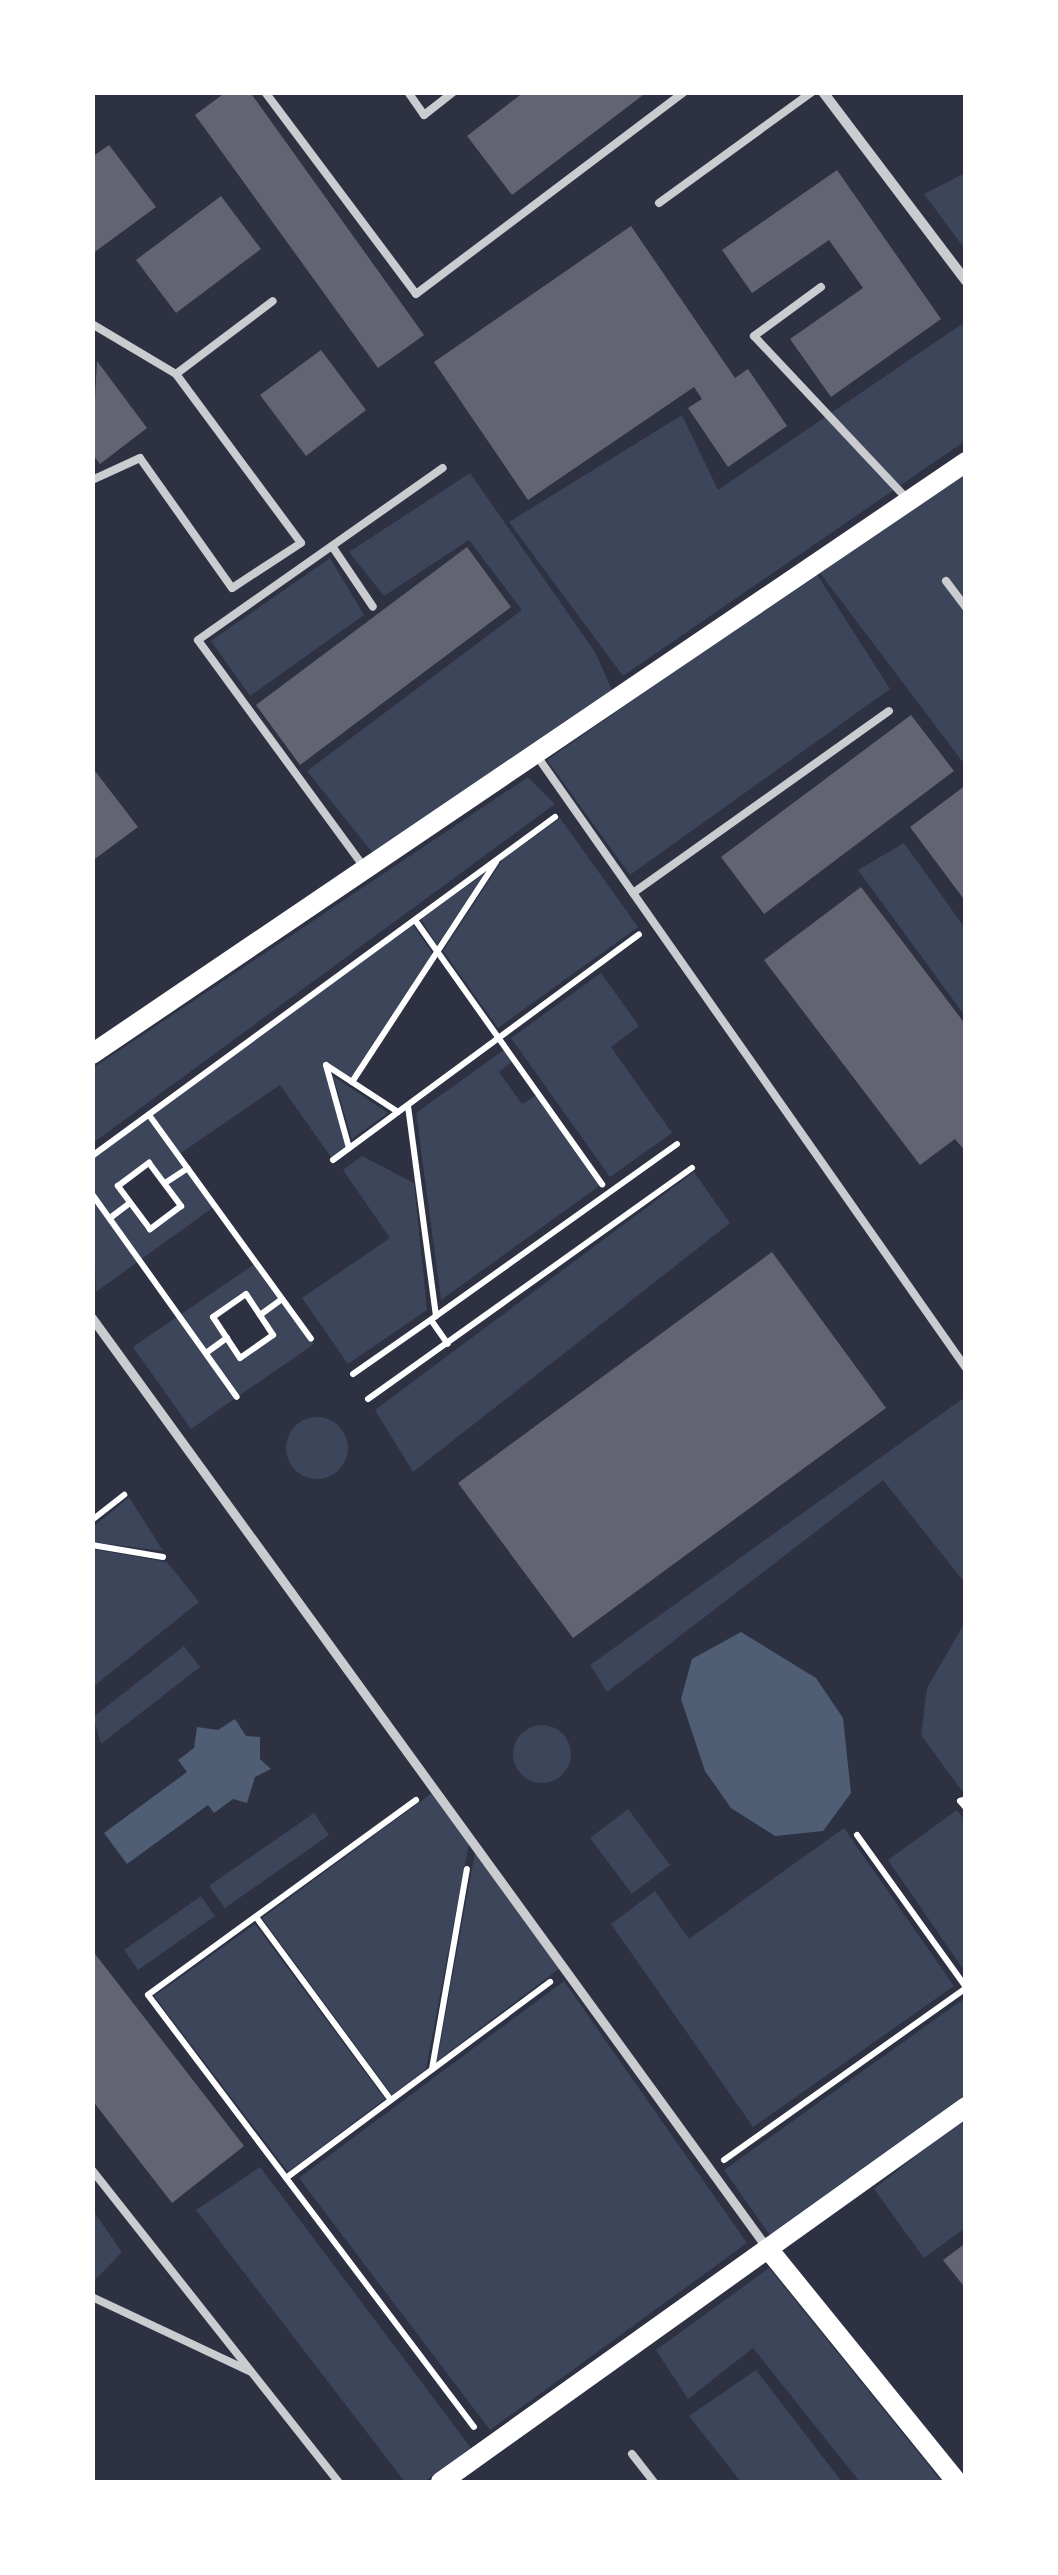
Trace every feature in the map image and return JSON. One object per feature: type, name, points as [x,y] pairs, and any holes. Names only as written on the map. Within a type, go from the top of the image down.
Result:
[{"type":"main road","points":[[92,1054],[966,462]]},
{"type":"main road","points":[[441,2482],[966,2107]]},
{"type":"main road","points":[[769,2250],[957,2482]]},
{"type":"street","points":[[822,92],[966,281]]},
{"type":"street","points":[[92,1318],[769,2250]]},
{"type":"lane","points":[[266,92],[416,294],[684,92]]},
{"type":"lane","points":[[408,92],[424,115],[453,92]]},
{"type":"lane","points":[[659,202],[812,92]]},
{"type":"lane","points":[[821,287],[754,336],[909,501]]},
{"type":"lane","points":[[176,374],[273,301]]},
{"type":"lane","points":[[92,324],[176,374],[301,543],[232,588],[140,458],[92,480]]},
{"type":"lane","points":[[366,871],[198,640],[443,468]]},
{"type":"lane","points":[[332,546],[372,607]]},
{"type":"lane","points":[[946,580],[966,608]]},
{"type":"lane","points":[[633,893],[888,711]]},
{"type":"lane","points":[[537,756],[966,1368]]},
{"type":"lane","points":[[92,2170],[338,2482]]},
{"type":"lane","points":[[92,2296],[253,2374]]},
{"type":"lane","points":[[632,2454],[654,2482]]},
{"type":"path","points":[[92,1156],[562,811],[571,823]]},
{"type":"path","points":[[352,1082],[498,858]]},
{"type":"path","points":[[333,1160],[646,928],[636,915]]},
{"type":"path","points":[[415,919],[602,1184]]},
{"type":"path","points":[[349,1148],[326,1064],[398,1112]]},
{"type":"path","points":[[408,1105],[434,1318],[448,1344]]},
{"type":"path","points":[[149,1115],[310,1339]]},
{"type":"path","points":[[352,1374],[677,1144]]},
{"type":"path","points":[[150,1163],[181,1206],[150,1229],[130,1203],[118,1186],[150,1163]]},
{"type":"path","points":[[164,1184],[188,1168]]},
{"type":"path","points":[[368,1399],[692,1168]]},
{"type":"path","points":[[92,1194],[237,1397]]},
{"type":"path","points":[[110,1218],[130,1203]]},
{"type":"path","points":[[246,1294],[273,1335],[240,1358],[227,1338],[213,1317],[246,1294]]},
{"type":"path","points":[[260,1315],[282,1300]]},
{"type":"path","points":[[206,1353],[227,1338]]},
{"type":"path","points":[[92,1520],[124,1495]]},
{"type":"path","points":[[92,1546],[162,1558]]},
{"type":"path","points":[[433,1787],[148,1996],[490,2448]]},
{"type":"path","points":[[966,1798],[960,1801],[966,1808]]},
{"type":"path","points":[[710,2170],[966,1987],[857,1835]]},
{"type":"path","points":[[432,2070],[472,1841]]},
{"type":"path","points":[[256,1917],[391,2100]]},
{"type":"path","points":[[286,2178],[566,1970]]},
{"type":"shaded area","points":[[965,173],[965,249],[924,194]]},
{"type":"shaded area","points":[[965,322],[965,441],[623,676],[509,522],[682,415],[718,490]]},
{"type":"shaded area","points":[[965,472],[965,765],[820,573]]},
{"type":"shaded area","points":[[470,473],[595,652],[612,690],[372,852],[307,771],[522,610],[469,540],[384,596],[349,552]]},
{"type":"shaded area","points":[[330,558],[364,615],[250,696],[211,641]]},
{"type":"shaded area","points":[[816,573],[890,689],[630,875],[547,760]]},
{"type":"shaded area","points":[[528,777],[555,804],[93,1143],[93,1068]]},
{"type":"shaded area","points":[[560,818],[638,927],[498,1028],[443,951],[503,859]]},
{"type":"shaded area","points":[[904,843],[965,928],[965,1016],[858,870]]},
{"type":"shaded area","points":[[487,871],[437,945],[421,919]]},
{"type":"shaded area","points":[[411,922],[435,957],[352,1082],[328,1066],[349,1148],[333,1160],[280,1085],[178,1155],[215,1206],[96,1292],[92,1156]],"holes":[[[149,1163],[181,1206],[150,1228],[118,1186]]]},
{"type":"shaded area","points":[[601,973],[639,1026],[611,1047],[672,1133],[610,1177],[511,1038]]},
{"type":"shaded area","points":[[505,1049],[513,1061],[499,1072],[522,1104],[538,1094],[602,1184],[441,1300],[416,1113]]},
{"type":"shaded area","points":[[333,1076],[388,1113],[352,1139]]},
{"type":"shaded area","points":[[362,1156],[414,1183],[427,1310],[348,1364],[302,1298],[390,1238],[343,1170]]},
{"type":"shaded area","points":[[694,1172],[730,1223],[413,1472],[375,1410]]},
{"type":"shaded area","points":[[256,1263],[314,1344],[191,1429],[133,1347]],"holes":[[[246,1295],[273,1335],[240,1357],[213,1316]]]},
{"type":"shaded area","points":[[965,1397],[965,1583],[883,1480],[607,1692],[590,1665]]},
{"type":"shaded area","points":[[317,1417],[339,1426],[348,1448],[339,1470],[317,1479],[295,1470],[286,1448],[295,1426]]},
{"type":"shaded area","points":[[129,1497],[163,1551],[93,1542],[93,1527]]},
{"type":"shaded area","points":[[93,1549],[167,1562],[199,1602],[93,1687]]},
{"type":"shaded area","points":[[965,1622],[966,1790],[962,1791],[921,1735],[927,1688]]},
{"type":"shaded area","points":[[741,1632],[816,1678],[843,1718],[851,1793],[823,1831],[775,1836],[731,1808],[705,1771],[681,1699],[692,1659]]},
{"type":"shaded area","points":[[184,1646],[200,1667],[101,1744],[93,1717]]},
{"type":"shaded area","points":[[235,1719],[246,1736],[260,1737],[260,1759],[271,1769],[255,1777],[247,1803],[233,1799],[214,1813],[208,1805],[127,1864],[104,1833],[187,1772],[178,1760],[194,1748],[197,1727],[218,1730]]},
{"type":"shaded area","points":[[542,1725],[563,1733],[571,1754],[563,1775],[542,1783],[521,1775],[513,1754],[521,1733]]},
{"type":"shaded area","points":[[432,1793],[470,1838],[426,2069],[392,2095],[262,1918]]},
{"type":"shaded area","points":[[628,1809],[670,1865],[632,1894],[590,1838]]},
{"type":"shaded area","points":[[957,1810],[965,1821],[965,1972],[888,1860]]},
{"type":"shaded area","points":[[314,1813],[329,1835],[225,1908],[209,1886]]},
{"type":"shaded area","points":[[844,1828],[954,1986],[753,2127],[611,1924],[655,1891],[689,1939]]},
{"type":"shaded area","points":[[475,1852],[559,1969],[437,2061]]},
{"type":"shaded area","points":[[201,1896],[215,1916],[138,1970],[124,1950]]},
{"type":"shaded area","points":[[255,1924],[385,2099],[288,2172],[154,1996]]},
{"type":"shaded area","points":[[564,1981],[747,2243],[490,2430],[299,2178]]},
{"type":"shaded area","points":[[965,1998],[965,2095],[772,2238],[724,2170]]},
{"type":"shaded area","points":[[965,2117],[965,2228],[924,2258],[874,2189]]},
{"type":"shaded area","points":[[260,2167],[471,2448],[424,2482],[405,2482],[196,2210]]},
{"type":"shaded area","points":[[92,2209],[122,2252],[93,2282],[92,2282]]},
{"type":"shaded area","points":[[769,2268],[942,2482],[860,2482],[753,2348],[688,2399],[656,2350]]},
{"type":"shaded area","points":[[756,2370],[842,2482],[741,2482],[689,2416]]},
{"type":"building","points":[[226,92],[250,92],[424,335],[378,368],[195,115]]},
{"type":"building","points":[[524,92],[647,92],[512,195],[467,136]]},
{"type":"building","points":[[109,145],[156,207],[92,254],[92,157]]},
{"type":"building","points":[[837,170],[941,319],[831,397],[790,339],[863,288],[829,240],[752,293],[722,250]]},
{"type":"building","points":[[221,196],[261,249],[176,313],[136,260]]},
{"type":"building","points":[[631,226],[735,378],[748,369],[787,426],[728,467],[688,408],[702,399],[694,387],[528,500],[434,362]]},
{"type":"building","points":[[321,350],[366,410],[306,456],[260,395]]},
{"type":"building","points":[[97,361],[147,428],[100,464],[92,454]]},
{"type":"building","points":[[467,547],[511,607],[300,765],[256,705]]},
{"type":"building","points":[[911,715],[954,771],[764,914],[721,857]]},
{"type":"building","points":[[92,767],[138,827],[92,861]]},
{"type":"building","points":[[966,785],[966,902],[910,827]]},
{"type":"building","points":[[861,887],[966,1025],[966,1152],[955,1139],[920,1165],[764,960]]},
{"type":"building","points":[[772,1252],[886,1408],[573,1638],[458,1483]]},
{"type":"building","points":[[92,1950],[244,2146],[172,2203],[92,2100]]},
{"type":"building","points":[[966,2243],[966,2289],[943,2260]]}]
